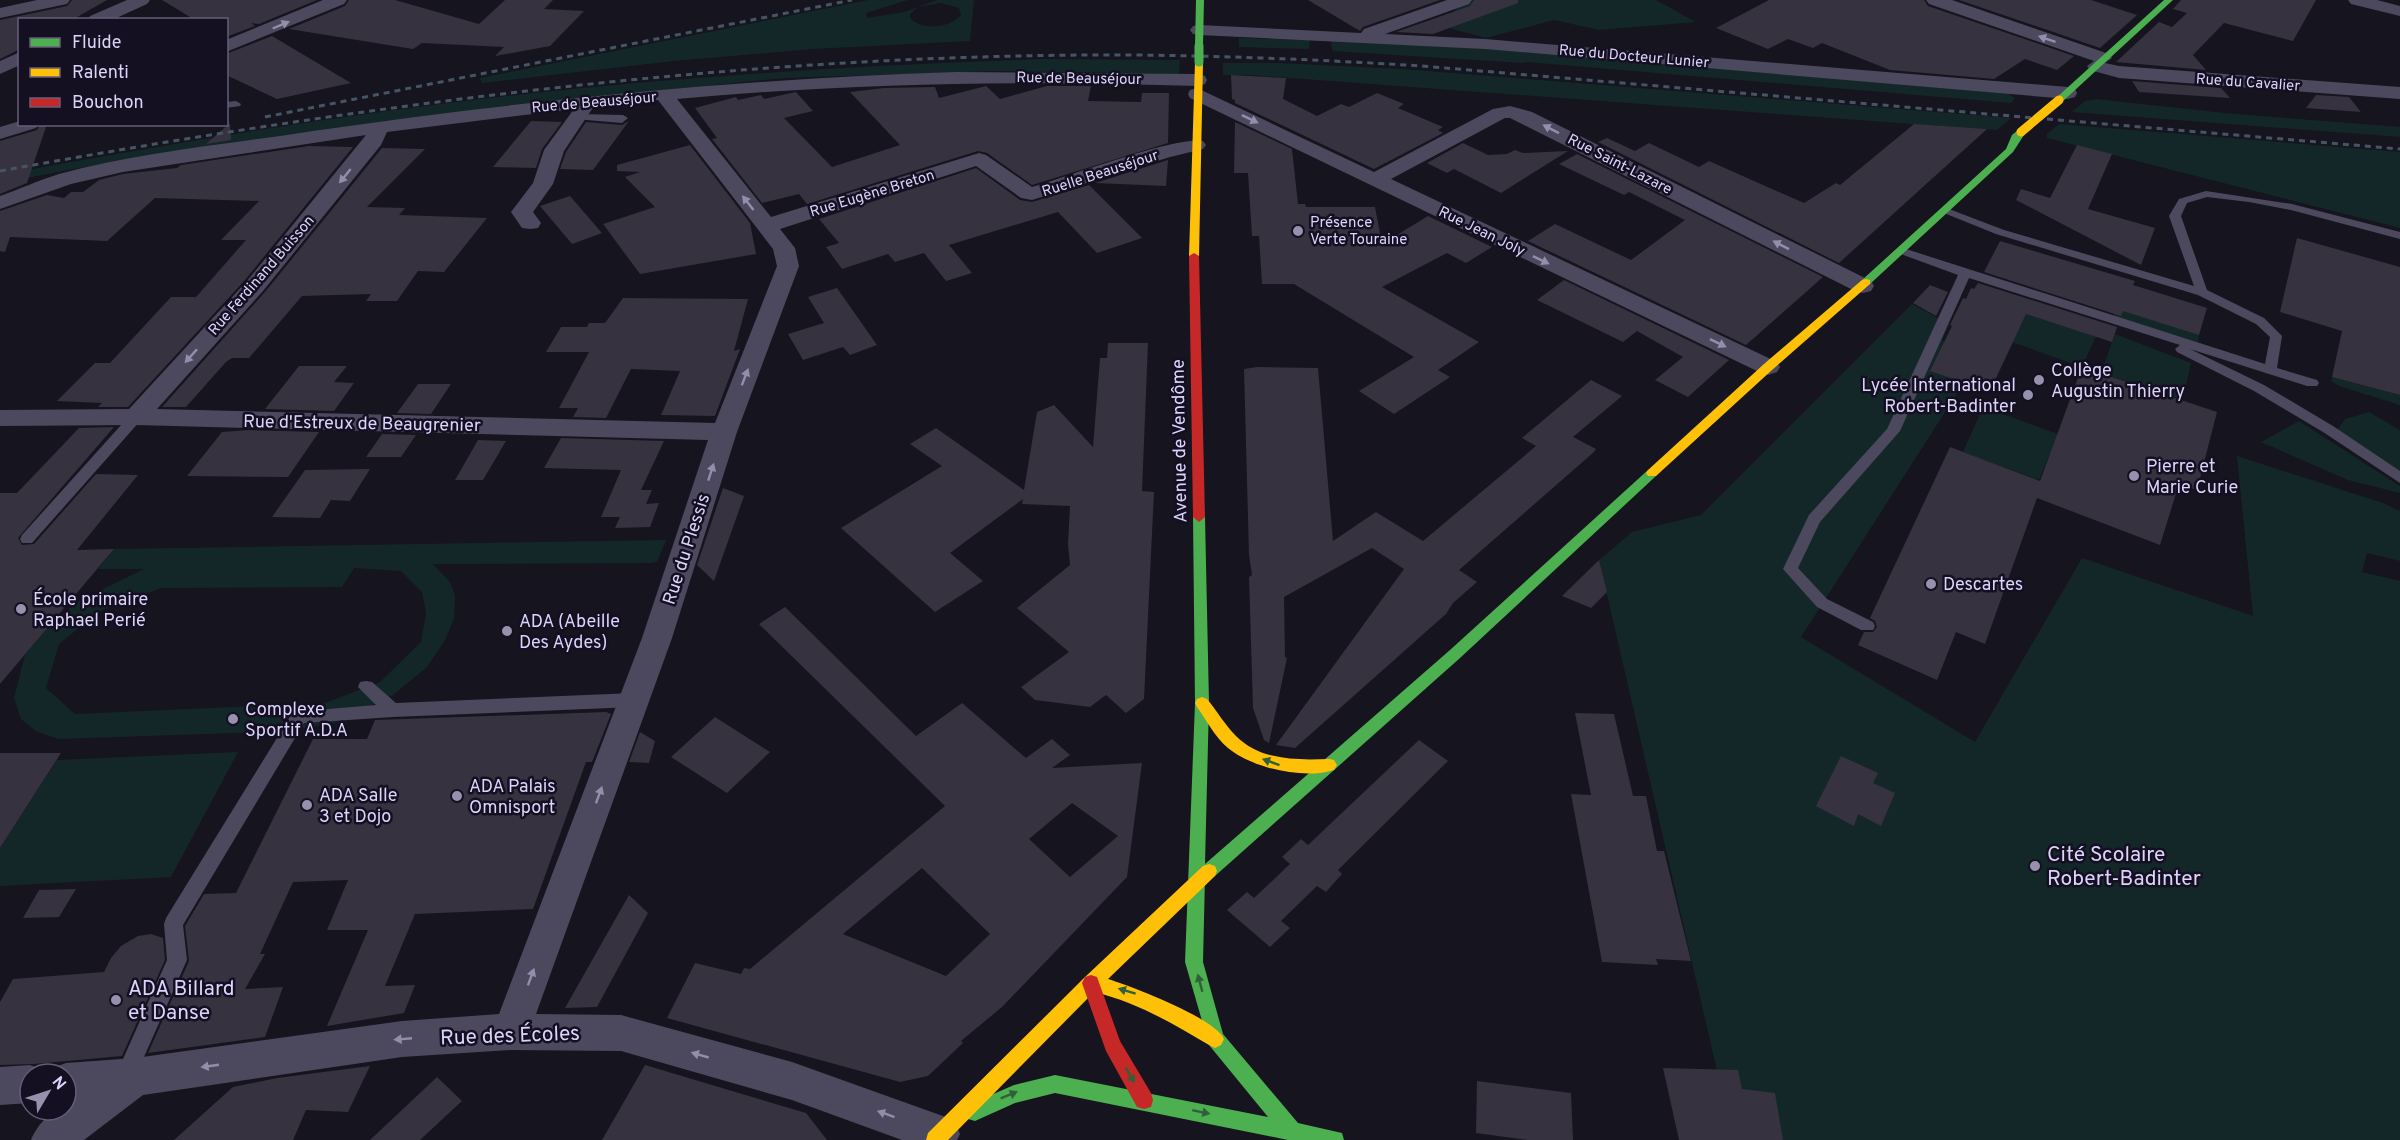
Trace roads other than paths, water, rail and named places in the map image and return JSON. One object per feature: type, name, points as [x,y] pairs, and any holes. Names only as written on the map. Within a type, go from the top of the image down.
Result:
[{"type":"main road","name":"Avenue de Vendôme","points":[[1200,0],[1194,228],[1202,703],[1193,944],[1194,962],[1215,1039]]},
{"type":"main road","points":[[938,1137],[1091,983],[1197,882],[1463,646],[1768,367],[1902,251],[2010,150],[2017,135],[2167,0]]},
{"type":"main road","points":[[1202,703],[1234,744],[1259,758],[1278,765],[1298,767],[1329,765]]},
{"type":"main road","points":[[1091,983],[1136,993],[1215,1039],[1292,1131]]},
{"type":"main road","points":[[1091,983],[1112,1045],[1144,1100]]},
{"type":"main road","points":[[938,1137],[993,1101],[1022,1090],[1054,1084],[1144,1100],[1335,1140]]},
{"type":"street","points":[[0,13],[61,0]]},
{"type":"street","points":[[100,18],[141,0]]},
{"type":"street","points":[[228,45],[338,0]]},
{"type":"street","points":[[1356,37],[1463,0]]},
{"type":"street","name":"Rue du Cavalier","points":[[1935,0],[2099,62],[2119,72],[2400,93]]},
{"type":"street","points":[[2357,0],[2400,11]]},
{"type":"street","name":"Rue du Docteur Lunier","points":[[1199,38],[1356,37],[1485,44],[2063,96]]},
{"type":"street","points":[[0,68],[18,58]]},
{"type":"street","name":"Rue de Beauséjour","points":[[0,203],[39,187],[91,171],[378,128],[583,109],[664,95],[841,81],[974,77],[1198,79]]},
{"type":"street","name":"Rue Jean Joly","points":[[1198,79],[1376,179],[1632,304],[1768,367]]},
{"type":"street","name":"Rue du Plessis","points":[[511,1032],[657,638],[724,432],[788,266],[784,248],[664,95]]},
{"type":"street","points":[[530,223],[522,212],[543,184],[554,150],[583,109]]},
{"type":"street","name":"Rue Saint-Lazare","points":[[1376,179],[1500,113],[1510,112],[1525,116],[1863,286]]},
{"type":"street","points":[[0,133],[23,126]]},
{"type":"street","name":"Rue Ferdinand Buisson","points":[[136,417],[255,286],[374,141],[378,128]]},
{"type":"street","name":"Ruelle Beauséjour","points":[[979,159],[1032,194],[1165,152],[1196,145]]},
{"type":"street","name":"Rue Eugène Breton","points":[[766,226],[979,159]]},
{"type":"street","name":"Rue d'Estreux de Beaugrenier","points":[[0,418],[136,417],[724,432]]},
{"type":"street","name":"Rue des Écoles","points":[[78,1081],[130,1078],[402,1039],[511,1032],[621,1033],[792,1081],[938,1137]]},
{"type":"street","points":[[51,1140],[130,1078]]},
{"type":"street","points":[[0,1086],[18,1085]]},
{"type":"lane","points":[[583,109],[623,118],[622,120]]},
{"type":"lane","points":[[2202,292],[2175,216],[2183,201],[2205,194],[2292,207],[2400,236]]},
{"type":"lane","points":[[1945,211],[2000,232],[2202,292],[2260,321],[2276,336],[2270,371]]},
{"type":"lane","points":[[1902,251],[2312,383]]},
{"type":"lane","points":[[1867,626],[1822,603],[1790,569],[1814,519],[1893,431],[1965,273]]},
{"type":"lane","points":[[2147,331],[2259,388],[2328,429],[2400,478]]},
{"type":"lane","points":[[27,539],[136,417]]},
{"type":"lane","points":[[366,687],[393,710]]},
{"type":"lane","points":[[130,1078],[177,960],[173,924],[300,717],[393,710],[634,700]]},
{"type":"railway","points":[[265,117],[852,0]]},
{"type":"railway","points":[[0,171],[282,124],[565,87],[707,73],[849,63],[992,57],[1135,55],[1422,66],[2400,149]]},
{"type":"place","name":"Présence Verte Touraine","points":[[1298,231]]},
{"type":"place","name":"Collège Augustin Thierry","points":[[2039,380]]},
{"type":"place","name":"Lycée International Robert-Badinter","points":[[2028,395]]},
{"type":"place","name":"Pierre et Marie Curie","points":[[2134,476]]},
{"type":"place","name":"Descartes","points":[[1931,584]]},
{"type":"place","name":"École primaire Raphael Perié","points":[[21,609]]},
{"type":"place","name":"ADA (Abeille Des Aydes)","points":[[507,631]]},
{"type":"place","name":"Complexe Sportif A.D.A","points":[[233,719]]},
{"type":"place","name":"ADA Palais Omnisport","points":[[457,796]]},
{"type":"place","name":"ADA Salle 3 et Dojo","points":[[307,805]]},
{"type":"place","name":"Cité Scolaire Robert-Badinter","points":[[2035,866]]},
{"type":"place","name":"ADA Billard et Danse","points":[[116,1000]]}]
